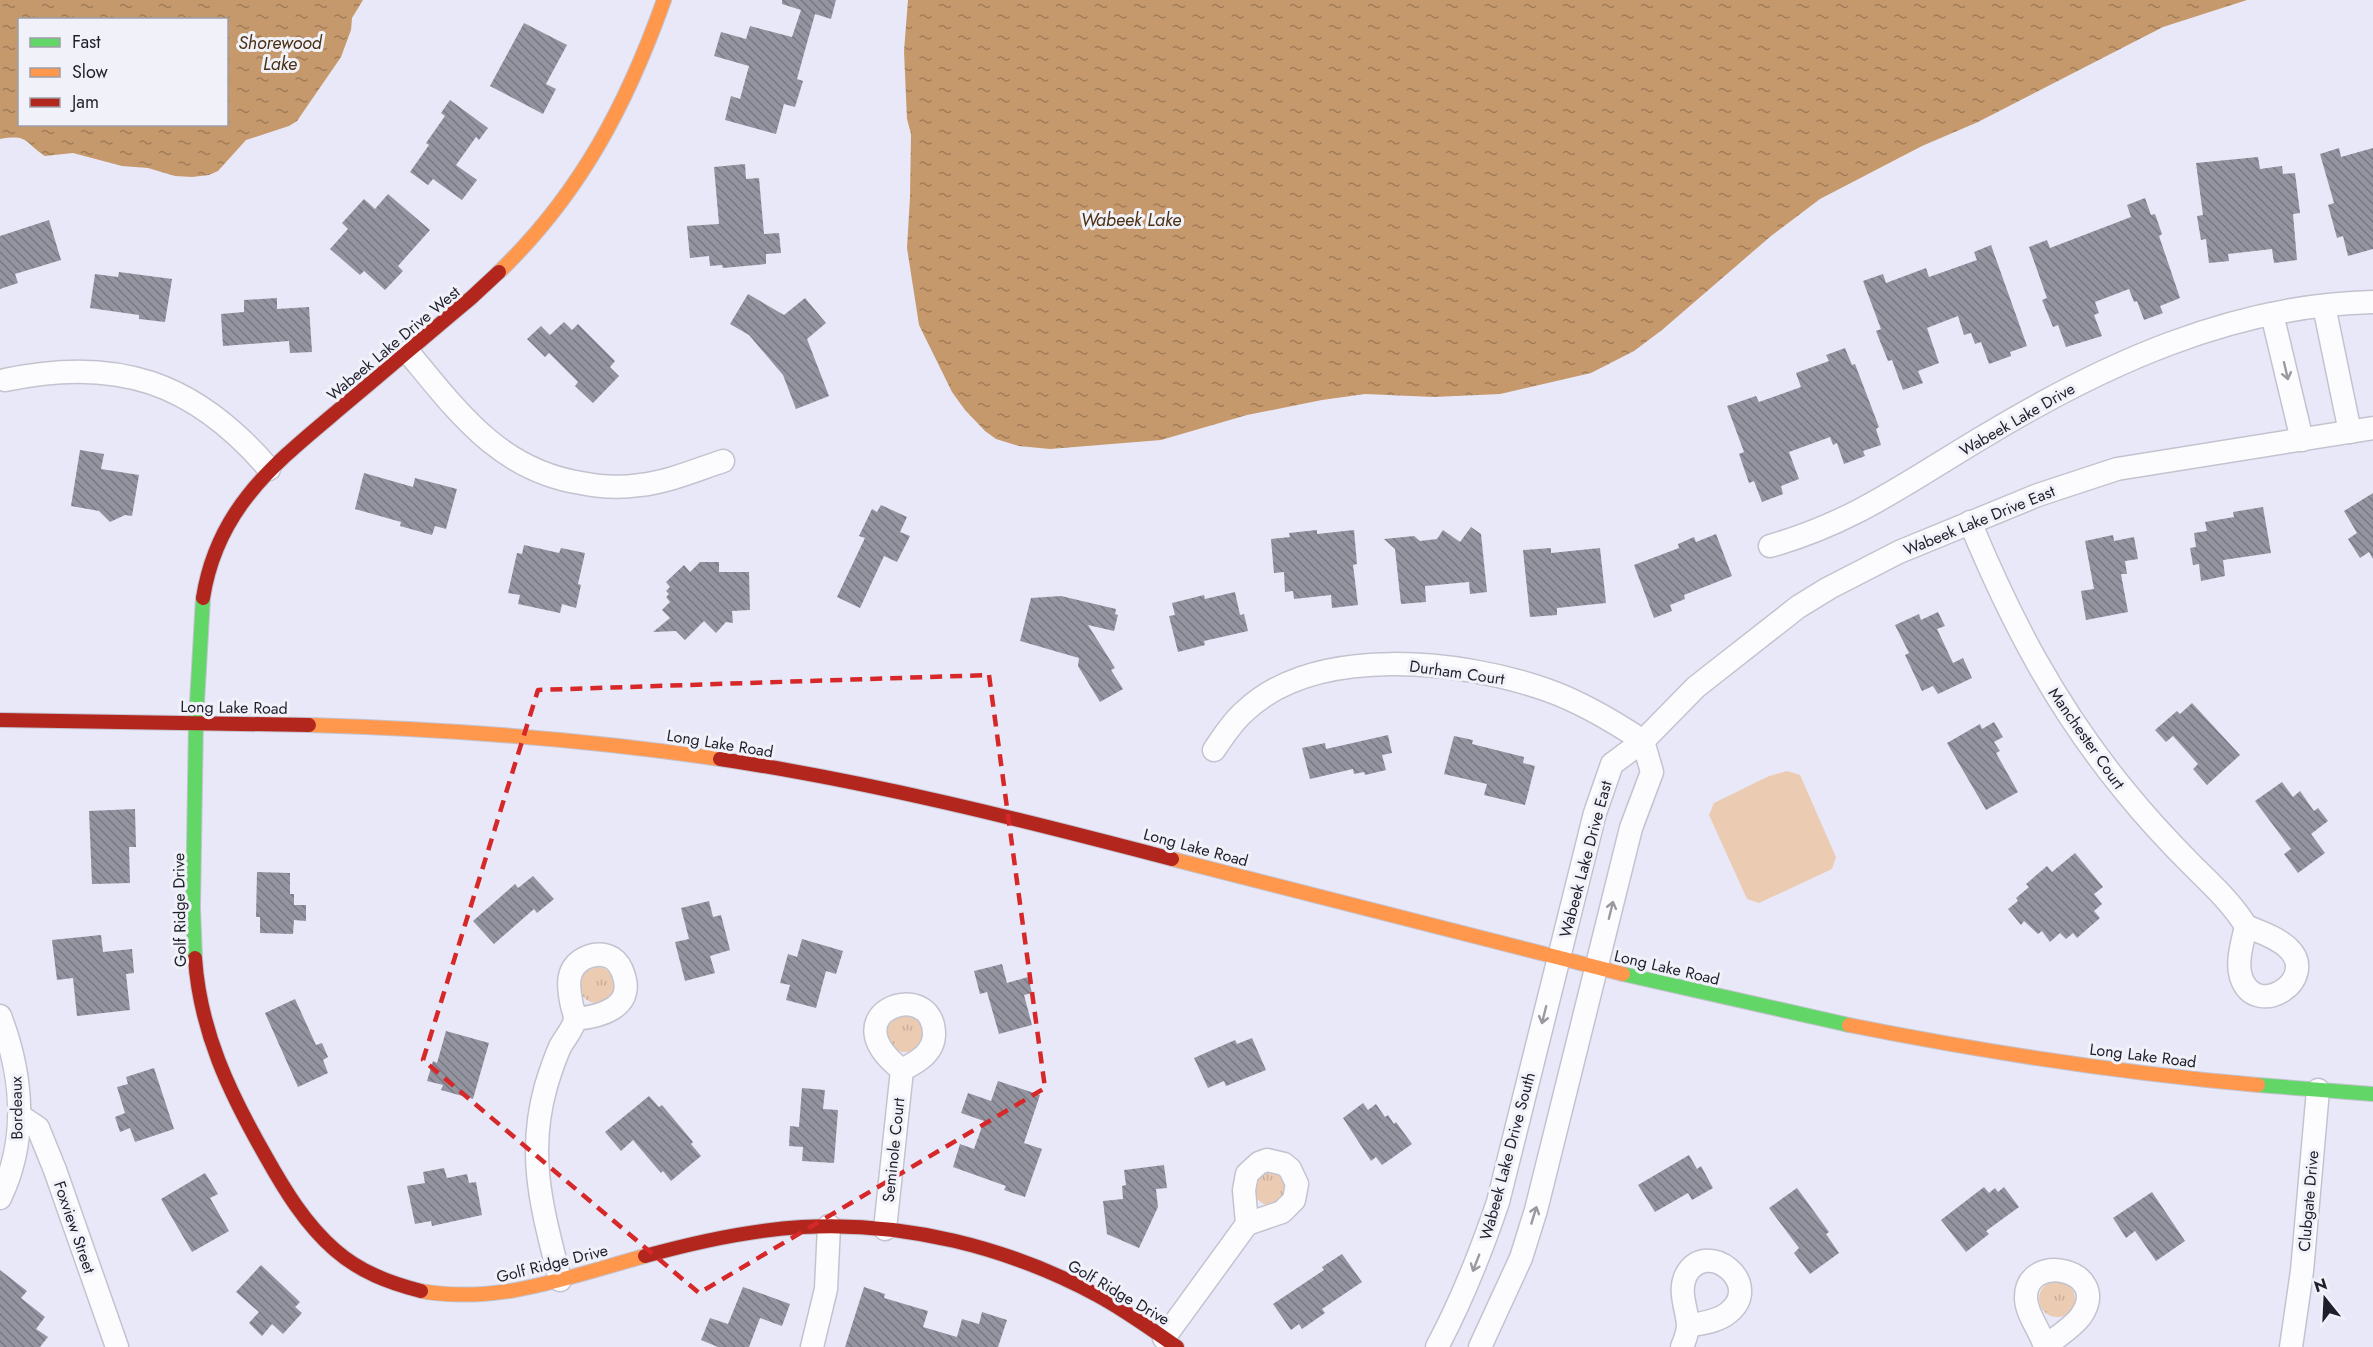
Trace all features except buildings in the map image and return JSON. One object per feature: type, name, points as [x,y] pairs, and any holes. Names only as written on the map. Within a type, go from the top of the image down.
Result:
[{"type":"main road","name":"Wabeek Lake Drive West","points":[[196,723],[199,635],[206,580],[216,551],[250,489],[268,470],[494,277],[550,218],[593,160],[619,113],[651,41],[664,0]]},
{"type":"main road","name":"Long Lake Road","points":[[0,720],[437,730],[552,738],[716,758],[823,776],[929,798],[1558,958],[1750,1004],[1965,1046],[2144,1072],[2373,1094]]},
{"type":"main road","name":"Golf Ridge Drive","points":[[196,723],[193,939],[202,1007],[215,1054],[234,1102],[286,1192],[305,1219],[336,1251],[387,1280],[415,1290],[462,1297],[492,1295],[560,1280],[706,1240],[785,1228],[829,1226],[885,1229],[967,1244],[1046,1270],[1098,1296],[1171,1342]]},
{"type":"street","name":"Wabeek Lake Drive","points":[[1770,546],[1831,525],[1873,505],[2022,414],[2107,370],[2202,331],[2272,314],[2324,306],[2373,302]]},
{"type":"street","points":[[2324,306],[2350,432]]},
{"type":"street","points":[[2272,314],[2302,440]]},
{"type":"street","points":[[408,352],[471,426],[489,442],[527,468],[589,485],[639,486],[723,461]]},
{"type":"street","points":[[5,380],[37,373],[82,370],[142,379],[167,388],[203,407],[247,444],[268,470]]},
{"type":"street","name":"Wabeek Lake Drive East","points":[[1558,958],[1603,787],[1612,764],[1644,741],[1696,687],[1798,608],[1839,583],[1899,552],[2038,495],[2117,469],[2373,428]]},
{"type":"street","name":"Manchester Court","points":[[1970,522],[2021,637],[2070,717],[2104,766],[2147,818],[2226,897],[2246,926]]},
{"type":"street","name":"Durham Court","points":[[1214,750],[1245,710],[1290,682],[1341,669],[1393,664],[1479,673],[1547,690],[1607,718],[1644,741]]},
{"type":"street","points":[[1480,1347],[1521,1258],[1536,1210],[1631,828],[1652,772],[1644,741]]},
{"type":"street","name":"Wabeek Lake Drive South","points":[[1437,1347],[1465,1292],[1498,1202],[1558,958]]},
{"type":"street","name":"Bordeaux","points":[[0,1016],[16,1073],[20,1116],[15,1159],[9,1180],[0,1198]]},
{"type":"street","points":[[560,1280],[541,1203],[536,1168],[536,1134],[550,1072],[575,1019]]},
{"type":"street","name":"Seminole Court","points":[[885,1229],[902,1070]]},
{"type":"street","name":"Clubgate Drive","points":[[2291,1347],[2302,1270],[2318,1090]]},
{"type":"street","name":"Foxview Street","points":[[20,1116],[38,1128],[117,1347]]},
{"type":"street","points":[[1171,1342],[1247,1224]]},
{"type":"street","points":[[812,1347],[826,1289],[829,1226]]},
{"type":"highlighted area","points":[[989,675],[1045,1088],[699,1293],[423,1060],[538,690]]},
{"type":"green space","points":[[1787,771],[1800,775],[1836,857],[1832,869],[1759,903],[1747,899],[1709,815],[1714,803],[1769,776]]},
{"type":"green space","points":[[597,967],[609,973],[615,985],[609,997],[597,1003],[585,997],[579,985],[585,973]]},
{"type":"green space","points":[[905,1016],[918,1021],[923,1034],[918,1047],[905,1052],[892,1047],[887,1034],[892,1021]]},
{"type":"green space","points":[[1267,1169],[1285,1176],[1287,1191],[1271,1205],[1263,1204],[1254,1195],[1253,1182]]},
{"type":"green space","points":[[2057,1281],[2070,1286],[2075,1299],[2070,1312],[2057,1317],[2044,1312],[2039,1299],[2044,1286]]},
{"type":"water","name":"Shorewood Lake","points":[[0,0],[363,0],[352,18],[351,30],[341,57],[297,121],[289,126],[246,140],[218,171],[209,175],[175,176],[148,168],[122,166],[73,153],[45,156],[26,141],[0,139]]},
{"type":"water","name":"Wabeek Lake","points":[[908,0],[2247,0],[2163,27],[1978,122],[1922,146],[1820,199],[1771,236],[1662,330],[1634,351],[1591,373],[1500,394],[1434,397],[1365,394],[1322,400],[1247,415],[1161,440],[1050,449],[1019,446],[996,439],[985,431],[952,392],[919,325],[907,248],[911,134],[907,119],[904,51]]},
{"type":"traffic: fast","points":[[195,958],[193,908],[196,720],[203,598]]},
{"type":"traffic: fast","points":[[1623,974],[1849,1025]]},
{"type":"traffic: fast","points":[[2258,1085],[2373,1094]]},
{"type":"traffic: slow","points":[[499,272],[554,211],[598,146],[634,75],[664,0]]},
{"type":"traffic: slow","points":[[309,725],[515,736],[720,759]]},
{"type":"traffic: slow","points":[[1172,859],[1623,974]]},
{"type":"traffic: slow","points":[[1849,1025],[2053,1061],[2258,1085]]},
{"type":"traffic: slow","points":[[421,1291],[450,1294],[507,1291],[562,1280],[645,1256]]},
{"type":"traffic: jam","points":[[203,598],[211,565],[223,535],[238,509],[256,486],[300,443],[499,272]]},
{"type":"traffic: jam","points":[[0,720],[309,725]]},
{"type":"traffic: jam","points":[[720,759],[891,790],[1172,859]]},
{"type":"traffic: jam","points":[[195,958],[203,1011],[218,1060],[252,1131],[296,1206],[324,1240],[355,1265],[376,1276],[421,1291]]},
{"type":"traffic: jam","points":[[645,1256],[723,1237],[802,1227],[840,1226],[916,1233],[991,1251],[1063,1278],[1118,1307],[1177,1347]]}]
